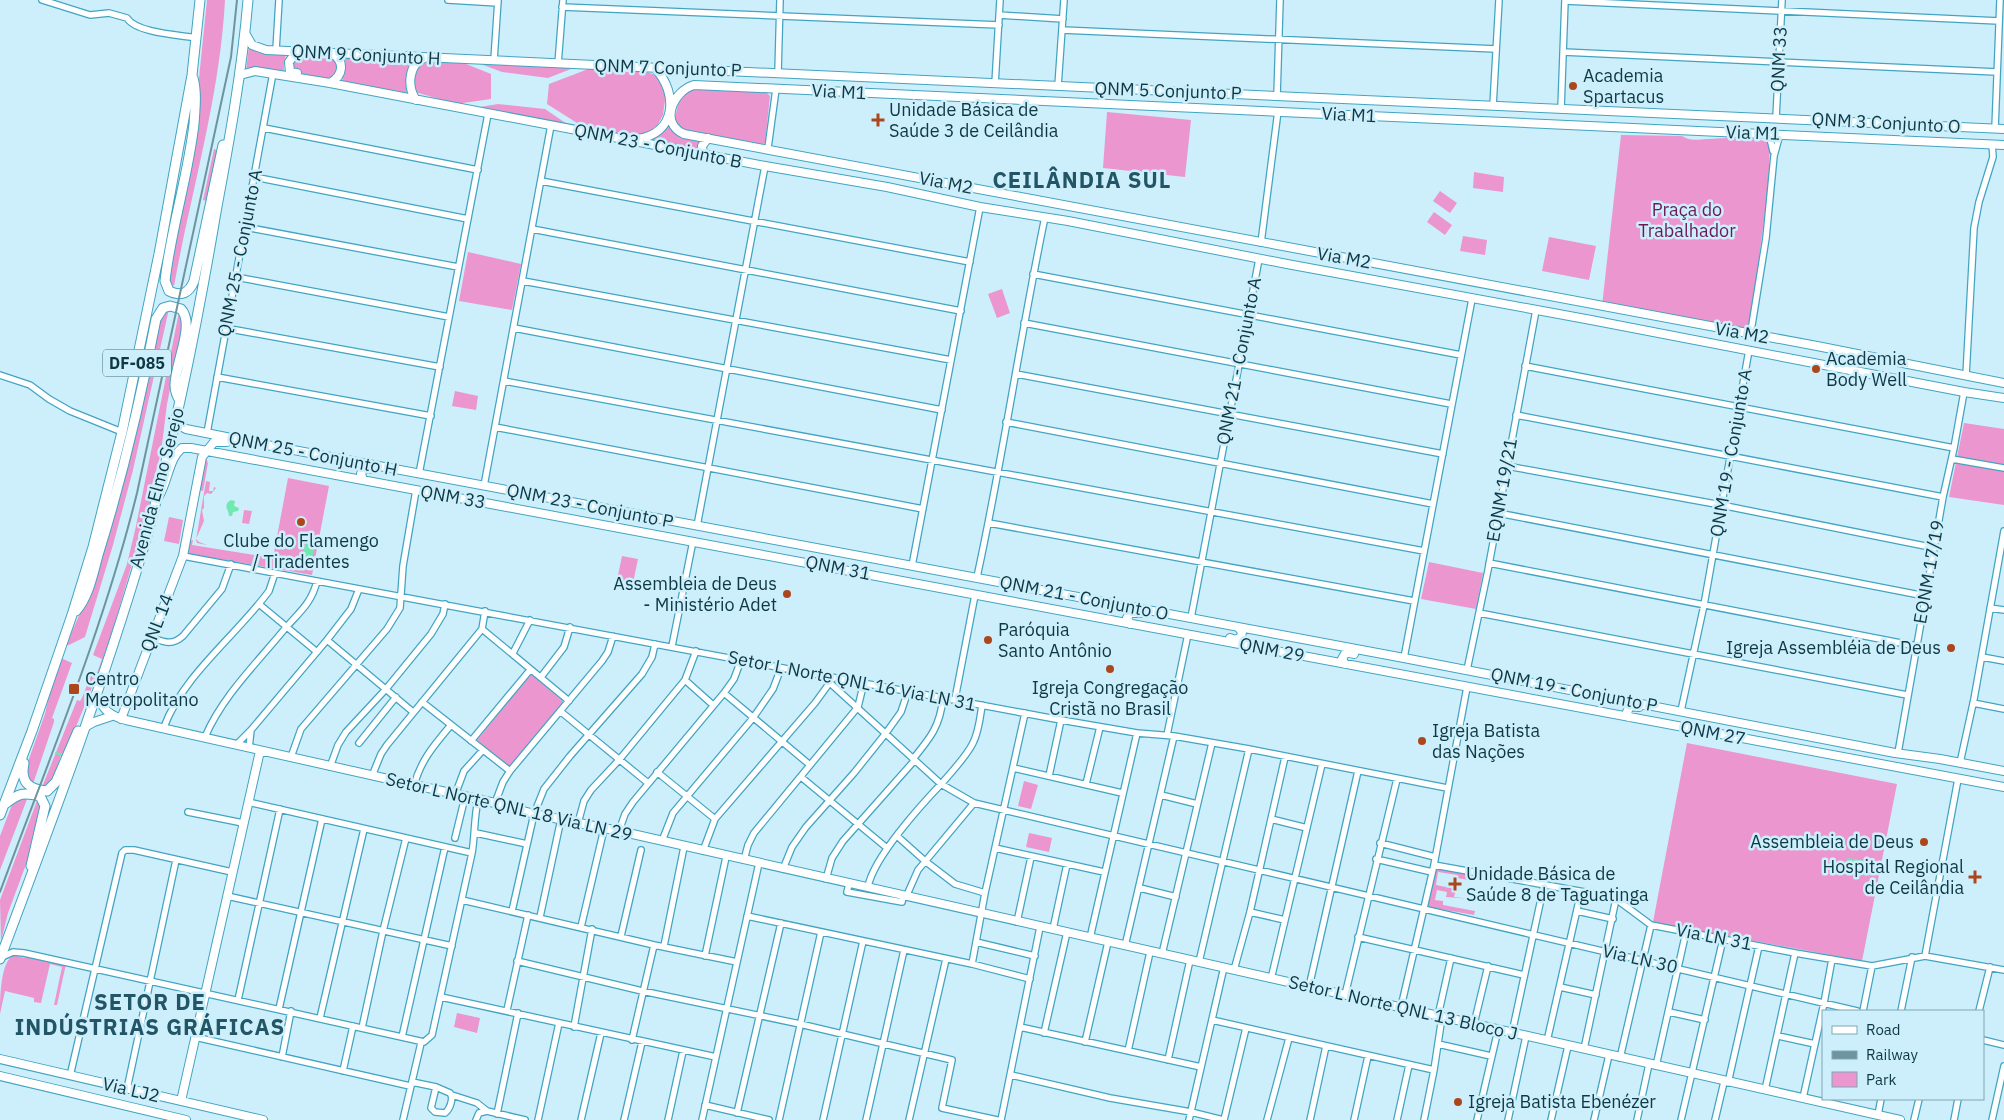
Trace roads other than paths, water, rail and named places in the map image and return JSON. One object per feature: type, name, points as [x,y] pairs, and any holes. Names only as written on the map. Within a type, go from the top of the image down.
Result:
[{"type":"main road","name":"DF-085","points":[[0,815],[32,731],[72,615],[93,547],[122,432],[158,262],[192,75],[200,0]]},
{"type":"main road","name":"Avenida Elmo Serejo","points":[[0,959],[61,798],[143,548],[194,340],[240,75],[248,0]]},
{"type":"main road","name":"QNM 9 Conjunto H","points":[[245,34],[258,49],[494,60]]},
{"type":"main road","points":[[303,52],[294,55],[290,59],[288,66],[290,72],[300,74],[303,78]]},
{"type":"main road","points":[[330,83],[339,76],[341,67],[338,58],[331,53]]},
{"type":"main road","points":[[416,100],[410,89],[413,67],[420,60],[426,58]]},
{"type":"main road","points":[[494,60],[558,64]]},
{"type":"main road","name":"QNM 7 Conjunto P","points":[[558,64],[995,84]]},
{"type":"main road","points":[[633,140],[645,138],[656,133],[665,121],[670,108],[668,86],[655,68]]},
{"type":"main road","points":[[240,75],[255,71],[273,73],[551,126]]},
{"type":"main road","points":[[192,75],[196,89],[192,137],[165,281],[169,291],[176,294],[185,294],[191,289],[194,281],[219,160],[232,122]]},
{"type":"main road","points":[[873,93],[892,90],[935,92],[939,87],[938,83],[934,81]]},
{"type":"main road","points":[[995,84],[1058,86]]},
{"type":"main road","name":"Via M1","points":[[670,108],[682,90],[694,85],[2004,145]]},
{"type":"main road","points":[[950,97],[946,90],[951,86],[992,88],[1012,85]]},
{"type":"main road","name":"QNM 5 Conjunto P","points":[[1058,86],[1478,105]]},
{"type":"main road","points":[[1388,116],[1402,113],[1428,114],[1431,108],[1426,103]]},
{"type":"main road","points":[[1444,119],[1439,114],[1443,108],[1464,109],[1478,105],[1708,116]]},
{"type":"main road","name":"Via M2","points":[[670,108],[672,124],[684,134],[768,148],[1106,214],[2004,383]]},
{"type":"main road","points":[[1642,128],[1661,124],[1663,117],[1658,114]]},
{"type":"main road","points":[[1679,130],[1675,125],[1678,118],[1708,116]]},
{"type":"main road","name":"QNM 3 Conjunto O","points":[[1708,116],[1995,129]]},
{"type":"main road","points":[[1927,142],[1931,130],[1929,125]]},
{"type":"main road","name":"QNM 23 - Conjunto B","points":[[551,126],[925,195]]},
{"type":"main road","points":[[1941,141],[1938,133],[1943,126]]},
{"type":"main road","points":[[1995,129],[2004,129]]},
{"type":"main road","points":[[702,154],[702,146],[708,138]]},
{"type":"main road","points":[[925,195],[933,181]]},
{"type":"main road","points":[[933,181],[934,198]]},
{"type":"main road","name":"Via M2","points":[[925,195],[980,207],[1045,217]]},
{"type":"main road","points":[[1102,229],[1106,214]]},
{"type":"main road","name":"QNM 21 - Conjunto A","points":[[1045,217],[1259,258]]},
{"type":"main road","points":[[1259,258],[1749,350]]},
{"type":"main road","points":[[1422,288],[1424,273]]},
{"type":"main road","points":[[1581,318],[1584,303]]},
{"type":"main road","points":[[1591,320],[1592,305]]},
{"type":"main road","points":[[72,615],[87,592],[104,538],[136,411],[156,319],[163,308],[170,306],[181,309],[187,322],[175,378],[176,391],[180,401]]},
{"type":"main road","name":"QNM 19 - Conjunto A","points":[[1749,350],[1964,392]]},
{"type":"main road","points":[[1906,380],[1911,374],[1910,365]]},
{"type":"main road","points":[[1921,383],[1920,374],[1926,368]]},
{"type":"main road","points":[[1964,392],[2004,398]]},
{"type":"main road","name":"QNM 25 - Conjunto H","points":[[175,423],[186,429],[484,486]]},
{"type":"main road","points":[[183,556],[202,457],[206,450],[216,441],[239,444],[251,442]]},
{"type":"main road","name":"QNM 33","points":[[154,504],[166,485],[173,459],[177,452],[184,448],[206,450],[697,542]]},
{"type":"main road","points":[[308,469],[323,468],[350,472],[353,468],[352,461]]},
{"type":"main road","points":[[364,480],[361,472],[366,468],[392,472],[408,472]]},
{"type":"main road","name":"QNM 23 - Conjunto P","points":[[484,486],[912,566]]},
{"type":"main road","points":[[497,504],[516,504],[542,508],[545,503],[542,497]]},
{"type":"main road","points":[[647,533],[645,527],[649,522],[669,525],[679,522]]},
{"type":"main road","points":[[719,546],[735,545],[762,551],[766,545],[763,539]]},
{"type":"main road","name":"QNM 31","points":[[697,542],[975,595]]},
{"type":"main road","name":"QNL 14","points":[[121,718],[183,556]]},
{"type":"main road","points":[[865,574],[862,568],[867,562],[899,567],[912,566]]},
{"type":"main road","name":"QNM 21 - Conjunto O","points":[[912,566],[1189,618]]},
{"type":"main road","points":[[984,596],[1000,595],[1025,600],[1029,598],[1028,588]]},
{"type":"main road","name":"QNM 29","points":[[975,595],[1467,687]]},
{"type":"main road","points":[[1130,624],[1127,617],[1133,612],[1165,618],[1189,618],[1393,656]]},
{"type":"main road","points":[[1198,636],[1238,639],[1242,634],[1238,628]]},
{"type":"main road","points":[[1345,664],[1342,659],[1346,652],[1373,657],[1393,656]]},
{"type":"main road","name":"QNM 19 - Conjunto P","points":[[1393,656],[1680,711]]},
{"type":"main road","points":[[1483,690],[1499,689],[1525,694],[1530,689],[1526,682]]},
{"type":"main road","name":"QNM 27","points":[[1467,687],[2004,786]]},
{"type":"main road","points":[[96,694],[100,706],[112,716]]},
{"type":"main road","points":[[1629,718],[1627,712],[1631,706],[1658,711],[1680,711],[1896,753]]},
{"type":"main road","points":[[32,731],[23,776],[26,782],[36,789],[48,791],[56,782],[79,729],[89,715]]},
{"type":"main road","points":[[85,727],[112,716]]},
{"type":"main road","name":"Setor L Norte QNL 18 Via LN 29","points":[[112,716],[495,803],[534,814],[619,831],[726,857],[905,896]]},
{"type":"main road","points":[[1670,725],[1687,724],[1718,730],[1721,726],[1719,718]]},
{"type":"main road","points":[[1845,758],[1840,752],[1846,746],[1960,763],[2004,772]]},
{"type":"main road","points":[[180,1101],[260,751]]},
{"type":"main road","points":[[4,804],[22,793],[40,796],[44,801],[44,813],[27,886]]},
{"type":"main road","name":"Setor L Norte QNL 13 Bloco J","points":[[905,896],[1726,1082],[1803,1098],[1843,1103],[1900,1120]]},
{"type":"main road","name":"Via LJ2","points":[[0,1059],[263,1120]]},
{"type":"main road","name":"Via LJ2","points":[[0,1076],[186,1120]]},
{"type":"main road","points":[[124,1104],[131,1090]]},
{"type":"street","points":[[42,0],[90,15],[115,14],[127,18],[129,22],[143,28],[197,38]]},
{"type":"street","points":[[276,50],[279,0]]},
{"type":"street","points":[[448,0],[498,1],[494,60]]},
{"type":"street","points":[[778,73],[780,0]]},
{"type":"street","points":[[995,84],[1000,0]]},
{"type":"street","points":[[1058,86],[1064,0]]},
{"type":"street","points":[[1277,96],[1280,0]]},
{"type":"street","points":[[1492,106],[1499,0]]},
{"type":"street","points":[[1561,109],[1565,0],[1999,21]]},
{"type":"street","name":"QNM 33","points":[[1776,118],[1782,0]]},
{"type":"street","points":[[1995,129],[1997,72],[2001,60],[2000,0]]},
{"type":"street","points":[[558,64],[563,3],[999,25]]},
{"type":"street","points":[[999,15],[1063,19]]},
{"type":"street","points":[[1062,30],[1496,49]]},
{"type":"street","points":[[1563,52],[1997,72]]},
{"type":"street","name":"QNM 25 - Conjunto A","points":[[207,433],[273,73]]},
{"type":"street","points":[[768,148],[776,89]]},
{"type":"street","points":[[1261,242],[1278,111]]},
{"type":"street","points":[[419,474],[488,114]]},
{"type":"street","points":[[484,486],[551,126]]},
{"type":"street","points":[[264,128],[478,170]]},
{"type":"street","points":[[1769,134],[1774,156]]},
{"type":"street","points":[[1746,334],[1752,325],[1766,238],[1774,156],[1780,134]]},
{"type":"street","points":[[1966,376],[1974,228],[1979,202],[1993,158],[1992,144]]},
{"type":"street","points":[[697,526],[765,166]]},
{"type":"street","points":[[254,177],[468,218]]},
{"type":"street","points":[[541,181],[970,262]]},
{"type":"street","points":[[912,566],[980,207]]},
{"type":"street","points":[[977,577],[1045,217]]},
{"type":"street","points":[[244,227],[458,267]]},
{"type":"street","points":[[532,229],[961,311]]},
{"type":"street","name":"QNM 21 - Conjunto A","points":[[1189,618],[1259,258]]},
{"type":"street","points":[[1033,274],[1461,354]]},
{"type":"street","points":[[236,277],[449,317]]},
{"type":"street","points":[[523,281],[951,360]]},
{"type":"street","points":[[1404,658],[1472,299]]},
{"type":"street","name":"EQNM 19/21","points":[[1467,670],[1536,310]]},
{"type":"street","points":[[1024,322],[1451,404]]},
{"type":"street","points":[[1752,325],[1758,336]]},
{"type":"street","points":[[225,328],[440,367]]},
{"type":"street","points":[[514,328],[942,410]]},
{"type":"street","name":"QNM 19 - Conjunto A","points":[[1680,711],[1704,605],[1749,350]]},
{"type":"street","points":[[1525,366],[1954,448]]},
{"type":"street","points":[[1016,374],[1443,454]]},
{"type":"street","points":[[0,375],[30,385],[49,399],[70,410],[122,432]]},
{"type":"street","points":[[217,377],[431,416]]},
{"type":"street","points":[[504,381],[718,419],[1424,552]]},
{"type":"street","name":"EQNM 17/19","points":[[1896,753],[1964,392]]},
{"type":"street","points":[[1516,415],[1943,497]]},
{"type":"street","points":[[1006,422],[1433,504]]},
{"type":"street","points":[[495,427],[923,509]]},
{"type":"street","points":[[1952,459],[2004,468]]},
{"type":"street","points":[[1507,466],[1721,505],[1935,548]]},
{"type":"street","points":[[291,758],[301,729],[356,665],[396,616],[400,608],[403,566],[416,490]]},
{"type":"street","points":[[1498,512],[1925,596]]},
{"type":"street","points":[[988,523],[1414,601]]},
{"type":"street","points":[[1960,763],[1990,608],[2002,560],[2004,531]]},
{"type":"street","points":[[672,646],[697,542]]},
{"type":"street","name":"Setor L Norte QNL 16 Via LN 31","points":[[183,556],[672,646],[832,680],[864,682],[1100,727],[1174,736]]},
{"type":"street","points":[[1489,563],[1916,646]]},
{"type":"street","points":[[152,638],[174,643],[183,636],[222,589],[231,564]]},
{"type":"street","points":[[164,727],[169,713],[182,693],[259,604],[269,591],[276,573]]},
{"type":"street","points":[[205,737],[220,708],[311,601],[318,581]]},
{"type":"street","points":[[236,745],[251,730],[327,640],[351,609],[359,589]]},
{"type":"street","points":[[955,699],[975,595]]},
{"type":"street","points":[[259,604],[317,652]]},
{"type":"street","points":[[330,767],[338,745],[346,732],[386,689],[431,634],[443,614],[445,604]]},
{"type":"street","points":[[1990,608],[2004,610]]},
{"type":"street","points":[[372,776],[381,754],[413,712],[482,629],[486,611]]},
{"type":"street","points":[[1479,613],[1907,696]]},
{"type":"street","points":[[513,653],[530,620]]},
{"type":"street","points":[[541,677],[564,647],[570,627]]},
{"type":"street","points":[[482,629],[569,701]]},
{"type":"street","points":[[1167,735],[1188,634]]},
{"type":"street","points":[[495,803],[503,782],[510,771],[602,662],[608,652],[612,636]]},
{"type":"street","points":[[327,640],[413,712]]},
{"type":"street","points":[[512,911],[534,814],[539,800],[552,778],[642,674],[652,657],[655,644]]},
{"type":"street","points":[[578,823],[584,801],[591,790],[619,760],[686,680],[696,652]]},
{"type":"street","points":[[1982,657],[2004,661]]},
{"type":"street","points":[[619,831],[625,814],[648,783],[734,680],[741,660]]},
{"type":"street","points":[[662,841],[673,812],[712,769],[753,718],[773,689],[782,668]]},
{"type":"street","points":[[471,741],[530,670]]},
{"type":"street","points":[[686,680],[713,705]]},
{"type":"street","points":[[702,851],[715,819],[832,680]]},
{"type":"street","name":"Via LN 30","points":[[832,680],[913,760],[941,784],[974,803],[1853,1010]]},
{"type":"street","points":[[744,860],[754,833],[858,707],[864,682]]},
{"type":"street","points":[[1401,1007],[1433,868],[1467,687]]},
{"type":"street","points":[[783,869],[795,842],[854,773],[901,712],[908,691]]},
{"type":"street","points":[[724,693],[810,764]]},
{"type":"street","points":[[358,743],[396,697]]},
{"type":"street","points":[[826,878],[837,849],[913,760],[938,726],[943,698]]},
{"type":"street","points":[[422,702],[510,771]]},
{"type":"street","points":[[1973,703],[2004,709]]},
{"type":"street","points":[[868,888],[875,867],[887,848],[972,744],[977,734],[982,705]]},
{"type":"street","points":[[560,711],[648,783]]},
{"type":"street","points":[[972,964],[1024,713]]},
{"type":"street","points":[[1049,776],[1061,720]]},
{"type":"street","points":[[414,786],[420,766],[427,754],[451,725]]},
{"type":"street","points":[[1086,784],[1100,727]]},
{"type":"street","points":[[249,748],[251,730]]},
{"type":"street","points":[[1090,938],[1137,733]]},
{"type":"street","points":[[1125,946],[1174,736],[1448,788]]},
{"type":"street","points":[[1162,954],[1212,743]]},
{"type":"street","points":[[1199,962],[1249,749]]},
{"type":"street","points":[[455,794],[464,772],[483,750]]},
{"type":"street","points":[[1234,970],[1250,912],[1285,757]]},
{"type":"street","points":[[1271,979],[1322,764]]},
{"type":"street","points":[[1013,768],[1122,793]]},
{"type":"street","points":[[1309,987],[1358,771]]},
{"type":"street","points":[[657,772],[715,819]]},
{"type":"street","points":[[801,777],[887,848]]},
{"type":"street","points":[[1344,995],[1397,779]]},
{"type":"street","points":[[1925,956],[1958,779]]},
{"type":"street","points":[[1161,794],[1197,804]]},
{"type":"street","points":[[455,838],[465,797]]},
{"type":"street","points":[[7,941],[10,946],[24,952],[320,1018],[421,1043],[427,1041],[432,1035],[441,997],[476,833],[474,817],[478,800]]},
{"type":"street","points":[[248,802],[472,853]]},
{"type":"street","points":[[849,884],[847,892],[902,902],[918,870],[974,803]]},
{"type":"street","points":[[238,1000],[280,809]]},
{"type":"street","points":[[188,812],[243,823]]},
{"type":"street","points":[[279,1009],[322,819]]},
{"type":"street","points":[[1271,819],[1307,828]]},
{"type":"street","points":[[540,917],[561,820]]},
{"type":"street","points":[[581,927],[604,828]]},
{"type":"street","points":[[320,1018],[364,829]]},
{"type":"street","points":[[476,833],[527,844]]},
{"type":"street","points":[[897,836],[955,884],[985,894]]},
{"type":"street","points":[[362,1028],[406,838]]},
{"type":"street","points":[[1380,843],[1435,857]]},
{"type":"street","points":[[402,1037],[445,847]]},
{"type":"street","points":[[664,946],[684,847]]},
{"type":"street","points":[[995,848],[1104,872]]},
{"type":"street","points":[[70,1076],[120,857],[125,850],[232,872]]},
{"type":"street","points":[[621,936],[641,850]]},
{"type":"street","points":[[1017,922],[1031,856]]},
{"type":"street","points":[[705,956],[726,857]]},
{"type":"street","name":"Via LN 31","points":[[1376,859],[1544,885],[1616,899],[1651,925],[1796,953],[1872,966],[1925,956],[2004,970]]},
{"type":"street","points":[[131,1090],[150,981],[176,860]]},
{"type":"street","points":[[702,1120],[759,863]]},
{"type":"street","points":[[1053,929],[1067,864]]},
{"type":"street","points":[[1512,1032],[1544,885]]},
{"type":"street","points":[[1140,888],[1176,896]]},
{"type":"street","points":[[1547,1041],[1581,892]]},
{"type":"street","points":[[227,896],[452,946]]},
{"type":"street","points":[[1584,1049],[1616,899]]},
{"type":"street","points":[[462,900],[654,945],[737,962]]},
{"type":"street","points":[[1577,911],[1613,918]]},
{"type":"street","points":[[1250,912],[1285,920]]},
{"type":"street","points":[[506,1010],[528,915]]},
{"type":"street","points":[[747,916],[972,964],[1030,979]]},
{"type":"street","points":[[737,1112],[761,1016],[781,923]]},
{"type":"street","points":[[1620,1058],[1651,925]]},
{"type":"street","points":[[1001,1120],[1040,927]]},
{"type":"street","points":[[574,1026],[592,929]]},
{"type":"street","points":[[779,1120],[821,932]]},
{"type":"street","points":[[1044,1033],[1067,932]]},
{"type":"street","points":[[1638,1120],[1669,1012],[1686,932]]},
{"type":"street","points":[[1358,937],[1524,975]]},
{"type":"street","points":[[1681,1120],[1723,939]]},
{"type":"street","points":[[823,1120],[863,941]]},
{"type":"street","points":[[976,942],[1035,956]]},
{"type":"street","points":[[1085,1042],[1108,942]]},
{"type":"street","points":[[632,1040],[654,945]]},
{"type":"street","points":[[1715,1120],[1751,985],[1759,946]]},
{"type":"street","points":[[866,1120],[904,950]]},
{"type":"street","points":[[0,959],[13,952],[24,952]]},
{"type":"street","points":[[1128,1051],[1150,952]]},
{"type":"street","points":[[1765,1090],[1796,953]]},
{"type":"street","points":[[1901,1010],[1912,957]]},
{"type":"street","points":[[1424,1120],[1434,1070],[1440,1016],[1451,958]]},
{"type":"street","points":[[909,1120],[946,959]]},
{"type":"street","points":[[1822,1010],[1832,959]]},
{"type":"street","points":[[1168,1060],[1190,960]]},
{"type":"street","points":[[517,961],[642,991],[842,1033],[952,1060],[942,1108],[996,1120]]},
{"type":"street","points":[[1474,1024],[1488,966]]},
{"type":"street","points":[[1863,1010],[1872,966]]},
{"type":"street","points":[[1189,1120],[1224,967]]},
{"type":"street","points":[[1979,1010],[1990,967]]},
{"type":"street","points":[[1560,987],[1596,995]]},
{"type":"street","points":[[441,997],[716,1057]]},
{"type":"street","points":[[282,1057],[291,1012]]},
{"type":"street","points":[[1669,1012],[1705,1020]]},
{"type":"street","points":[[1803,1098],[1822,1012]]},
{"type":"street","points":[[496,1114],[518,1013]]},
{"type":"street","points":[[1212,1020],[1434,1070]]},
{"type":"street","points":[[538,1120],[559,1023]]},
{"type":"street","points":[[343,1070],[353,1026]]},
{"type":"street","points":[[1020,1027],[1201,1067]]},
{"type":"street","points":[[1011,1075],[1110,1098],[1191,1112],[1224,1120],[1246,1028]]},
{"type":"street","points":[[1477,1120],[1498,1030]]},
{"type":"street","points":[[582,1120],[601,1033]]},
{"type":"street","points":[[1508,1120],[1526,1036]]},
{"type":"street","points":[[1778,1036],[1815,1044]]},
{"type":"street","points":[[195,1037],[343,1070],[411,1084],[436,1087],[452,1095],[477,1103],[487,1111],[524,1120]]},
{"type":"street","points":[[1267,1120],[1289,1038]]},
{"type":"street","points":[[1984,1040],[2004,1044]]},
{"type":"street","points":[[624,1120],[642,1042]]},
{"type":"street","points":[[403,1120],[421,1043]]},
{"type":"street","points":[[1438,1044],[1491,1056]]},
{"type":"street","points":[[1310,1120],[1326,1046]]},
{"type":"street","points":[[1551,1120],[1568,1046]]},
{"type":"street","points":[[668,1120],[683,1050]]},
{"type":"street","points":[[1594,1120],[1609,1055]]},
{"type":"street","points":[[1354,1120],[1368,1056]]},
{"type":"street","points":[[1397,1120],[1409,1064]]},
{"type":"street","points":[[1992,1120],[2001,1089],[2004,1066]]},
{"type":"street","points":[[436,1087],[431,1108],[435,1112],[443,1114],[449,1110],[452,1095]]},
{"type":"street","points":[[1878,1115],[1881,1100]]},
{"type":"street","points":[[1914,1120],[1919,1100]]},
{"type":"street","points":[[1954,1120],[1958,1100]]},
{"type":"street","points":[[705,1105],[769,1120]]},
{"type":"street","points":[[476,1118],[482,1111],[487,1111]]},
{"type":"waterway","points":[[56,753],[62,755]]},
{"type":"railway","points":[[0,892],[92,644],[137,493],[231,57],[237,0]]},
{"type":"place","name":"Academia Spartacus","points":[[1573,86]]},
{"type":"place","name":"Unidade Básica de Saúde 3 de Ceilândia","points":[[878,120]]},
{"type":"place","name":"Academia Body Well","points":[[1816,369]]},
{"type":"place","name":"Clube do Flamengo / Tiradentes","points":[[301,522]]},
{"type":"place","name":"Assembleia de Deus - Ministério Adet","points":[[787,594]]},
{"type":"place","name":"Paróquia Santo Antônio","points":[[988,640]]},
{"type":"place","name":"Igreja Assembléia de Deus","points":[[1951,648]]},
{"type":"place","name":"Igreja Congregação Cristã no Brasil","points":[[1110,669]]},
{"type":"place","name":"Centro Metropolitano","points":[[74,689]]},
{"type":"place","name":"Igreja Batista das Nações","points":[[1422,741]]},
{"type":"place","name":"Assembleia de Deus","points":[[1924,842]]},
{"type":"place","name":"Hospital Regional de Ceilândia","points":[[1975,877]]},
{"type":"place","name":"Unidade Básica de Saúde 8 de Taguatinga","points":[[1455,884]]},
{"type":"place","name":"Igreja Batista Ebenézer","points":[[1458,1102]]},
{"type":"district","name":"CEILÂNDIA SUL","points":[[1082,180]]},
{"type":"district","name":"SETOR DE INDÚSTRIAS GRÁFICAS","points":[[150,1014]]},
{"type":"park label","name":"Praça do Trabalhador","points":[[1687,220]]}]
